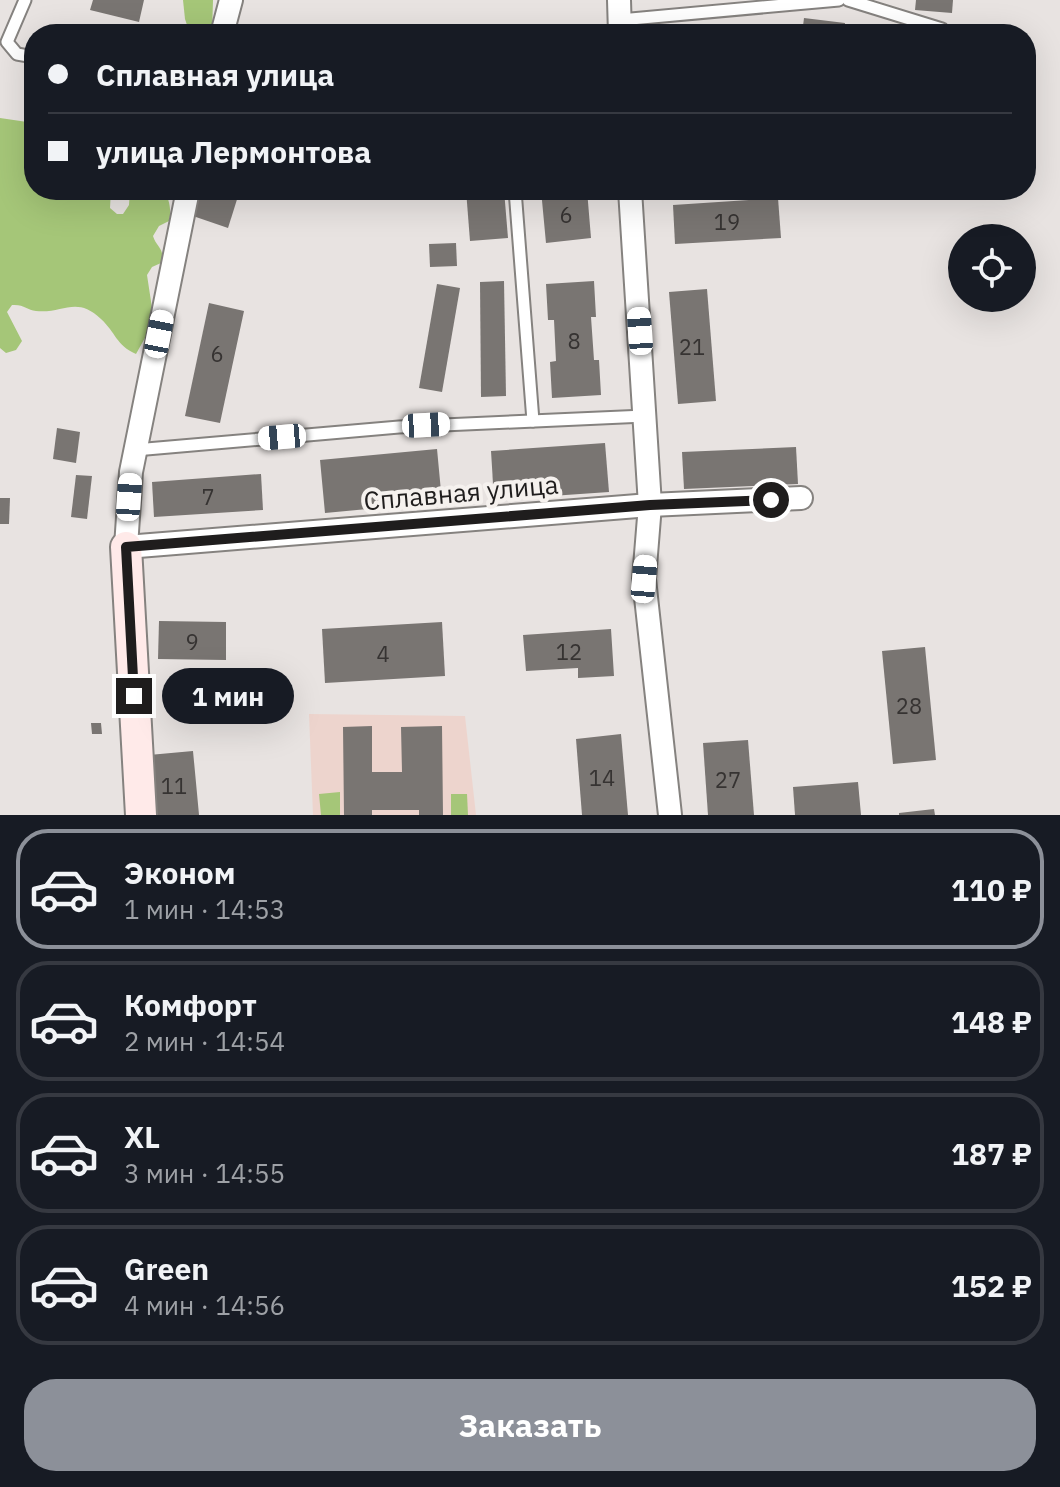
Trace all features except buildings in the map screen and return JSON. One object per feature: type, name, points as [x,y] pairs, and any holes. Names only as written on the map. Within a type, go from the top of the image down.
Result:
[{"type":"street","points":[[225,24],[231,0]]},
{"type":"street","points":[[141,815],[126,547],[131,472],[186,200]]},
{"type":"street","points":[[631,200],[650,505],[644,579],[670,815]]},
{"type":"street","name":"Сплавная улица","points":[[126,547],[650,505],[801,498]]},
{"type":"lane","points":[[24,55],[17,54],[7,42],[25,0]]},
{"type":"lane","points":[[619,18],[839,0]]},
{"type":"lane","points":[[848,0],[926,24]]},
{"type":"lane","points":[[516,200],[533,421]]},
{"type":"lane","points":[[135,450],[399,427],[646,416]]},
{"type":"shaded area","points":[[309,714],[465,716],[476,815],[313,815]]},
{"type":"green space","points":[[183,0],[213,0],[212,24],[187,24]]},
{"type":"green space","points":[[0,118],[24,122],[24,200],[110,200],[110,208],[117,214],[123,214],[129,200],[168,200],[170,217],[153,236],[162,258],[161,263],[152,267],[147,275],[152,308],[146,336],[136,354],[124,347],[92,312],[77,307],[36,311],[12,305],[7,312],[22,341],[16,350],[6,353],[0,348]]},
{"type":"green space","points":[[340,792],[340,815],[321,815],[319,794]]},
{"type":"green space","points":[[451,794],[467,794],[468,815],[451,815]]},
{"type":"route","points":[[134,696],[126,547],[650,505],[771,500]]}]
